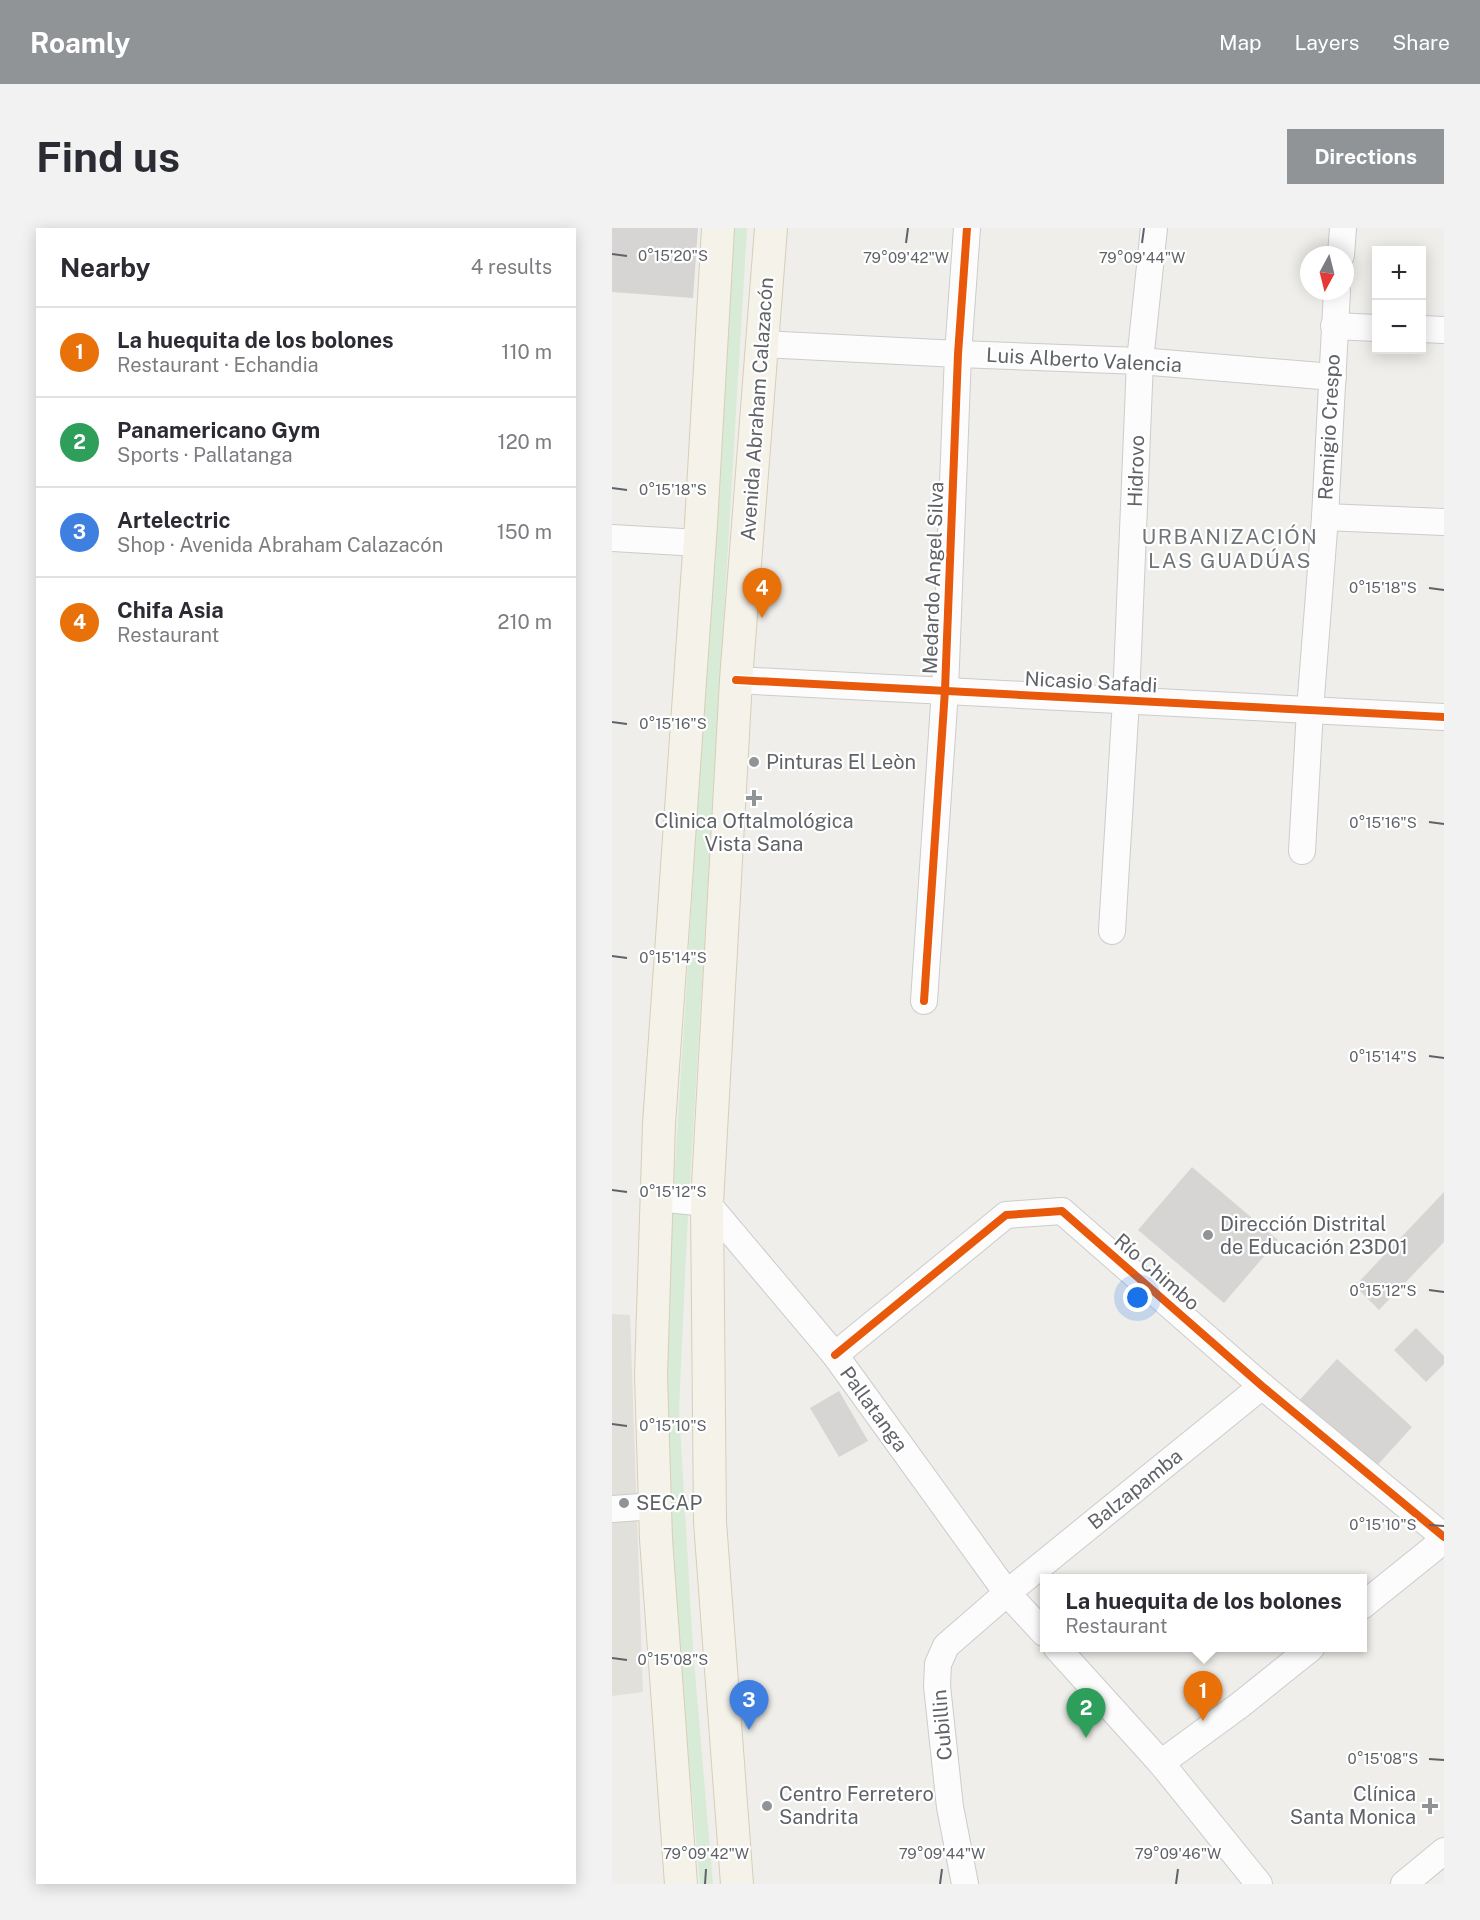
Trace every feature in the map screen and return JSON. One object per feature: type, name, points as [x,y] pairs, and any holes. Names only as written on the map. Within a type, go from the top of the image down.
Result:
[{"type":"main road","points":[[681,1884],[655,1506],[651,1375],[656,1198],[718,228]]},
{"type":"main road","name":"Avenida Abraham Calazacón","points":[[737,1884],[710,1522],[707,1203],[736,680],[771,228]]},
{"type":"street","name":"Medardo Angel Silva","points":[[924,1001],[945,690],[958,354],[968,228]]},
{"type":"street","name":"Hidrovo","points":[[1112,931],[1126,700],[1140,361],[1154,228]]},
{"type":"street","points":[[1342,246],[1343,228]]},
{"type":"street","name":"Remigio Crespo","points":[[1302,851],[1325,517],[1336,300]]},
{"type":"street","points":[[1334,326],[1372,328]]},
{"type":"street","points":[[1426,329],[1444,330]]},
{"type":"street","name":"Luis Alberto Valencia","points":[[762,344],[1140,361],[1333,377]]},
{"type":"street","points":[[1325,517],[1444,522]]},
{"type":"street","points":[[612,538],[699,543]]},
{"type":"street","name":"Nicasio Safadi","points":[[736,680],[1444,717]]},
{"type":"street","points":[[656,1198],[707,1203]]},
{"type":"street","name":"Pallatanga","points":[[707,1203],[835,1355],[1007,1593],[1040,1629]]},
{"type":"street","name":"Río Chimbo","points":[[835,1355],[1006,1215],[1062,1211],[1262,1386],[1444,1538]]},
{"type":"street","name":"Balzapamba","points":[[1007,1593],[1262,1386]]},
{"type":"street","points":[[612,1509],[655,1506]]},
{"type":"street","points":[[1367,1602],[1444,1538]]},
{"type":"street","name":"Cubillin","points":[[965,1884],[950,1807],[937,1686],[938,1664],[946,1646],[1007,1593]]},
{"type":"street","points":[[1061,1652],[1161,1763],[1259,1884]]},
{"type":"street","points":[[1161,1763],[1240,1705],[1305,1652]]},
{"type":"street","points":[[1404,1884],[1444,1851]]},
{"type":"shaded area","name":"SECAP","points":[[612,1314],[630,1315],[643,1692],[612,1696]]},
{"type":"green space","points":[[734,228],[747,228],[687,1234],[679,1409],[693,1649],[713,1884],[700,1884],[679,1648],[665,1410],[671,1231]]},
{"type":"building","points":[[612,228],[698,228],[693,298],[612,292]]},
{"type":"building","name":"Dirección Distrital de Educación 23D01","points":[[1192,1167],[1278,1240],[1224,1303],[1138,1230]]},
{"type":"building","points":[[1444,1192],[1444,1242],[1379,1310],[1355,1286]]},
{"type":"building","points":[[1416,1328],[1444,1356],[1444,1364],[1426,1382],[1394,1350]]},
{"type":"building","points":[[1337,1359],[1412,1427],[1373,1470],[1297,1403]]},
{"type":"building","points":[[839,1391],[868,1441],[839,1457],[810,1408]]},
{"type":"cycle path","points":[[924,1001],[945,690],[958,354],[967,228]]},
{"type":"cycle path","points":[[736,680],[1444,717]]},
{"type":"cycle path","points":[[835,1355],[1006,1215],[1062,1211],[1262,1386],[1444,1537]]},
{"type":"place","name":"Chifa Asia","points":[[762,618]]},
{"type":"place","name":"Pinturas El Leòn","points":[[754,762]]},
{"type":"place","name":"Clìnica Oftalmológica Vista Sana","points":[[754,798]]},
{"type":"place","name":"Dirección Distrital de Educación 23D01","points":[[1208,1235]]},
{"type":"place","name":"SECAP","points":[[624,1503]]},
{"type":"place","name":"La huequita de los bolones","points":[[1203,1721]]},
{"type":"place","name":"Artelectric","points":[[749,1730]]},
{"type":"place","name":"Panamericano Gym","points":[[1086,1738]]},
{"type":"place","name":"Centro Ferretero Sandrita","points":[[767,1806]]},
{"type":"place","name":"Clínica Santa Monica","points":[[1430,1806]]},
{"type":"district","name":"URBANIZACIÓN LAS GUADÚAS","points":[[1230,549]]}]
